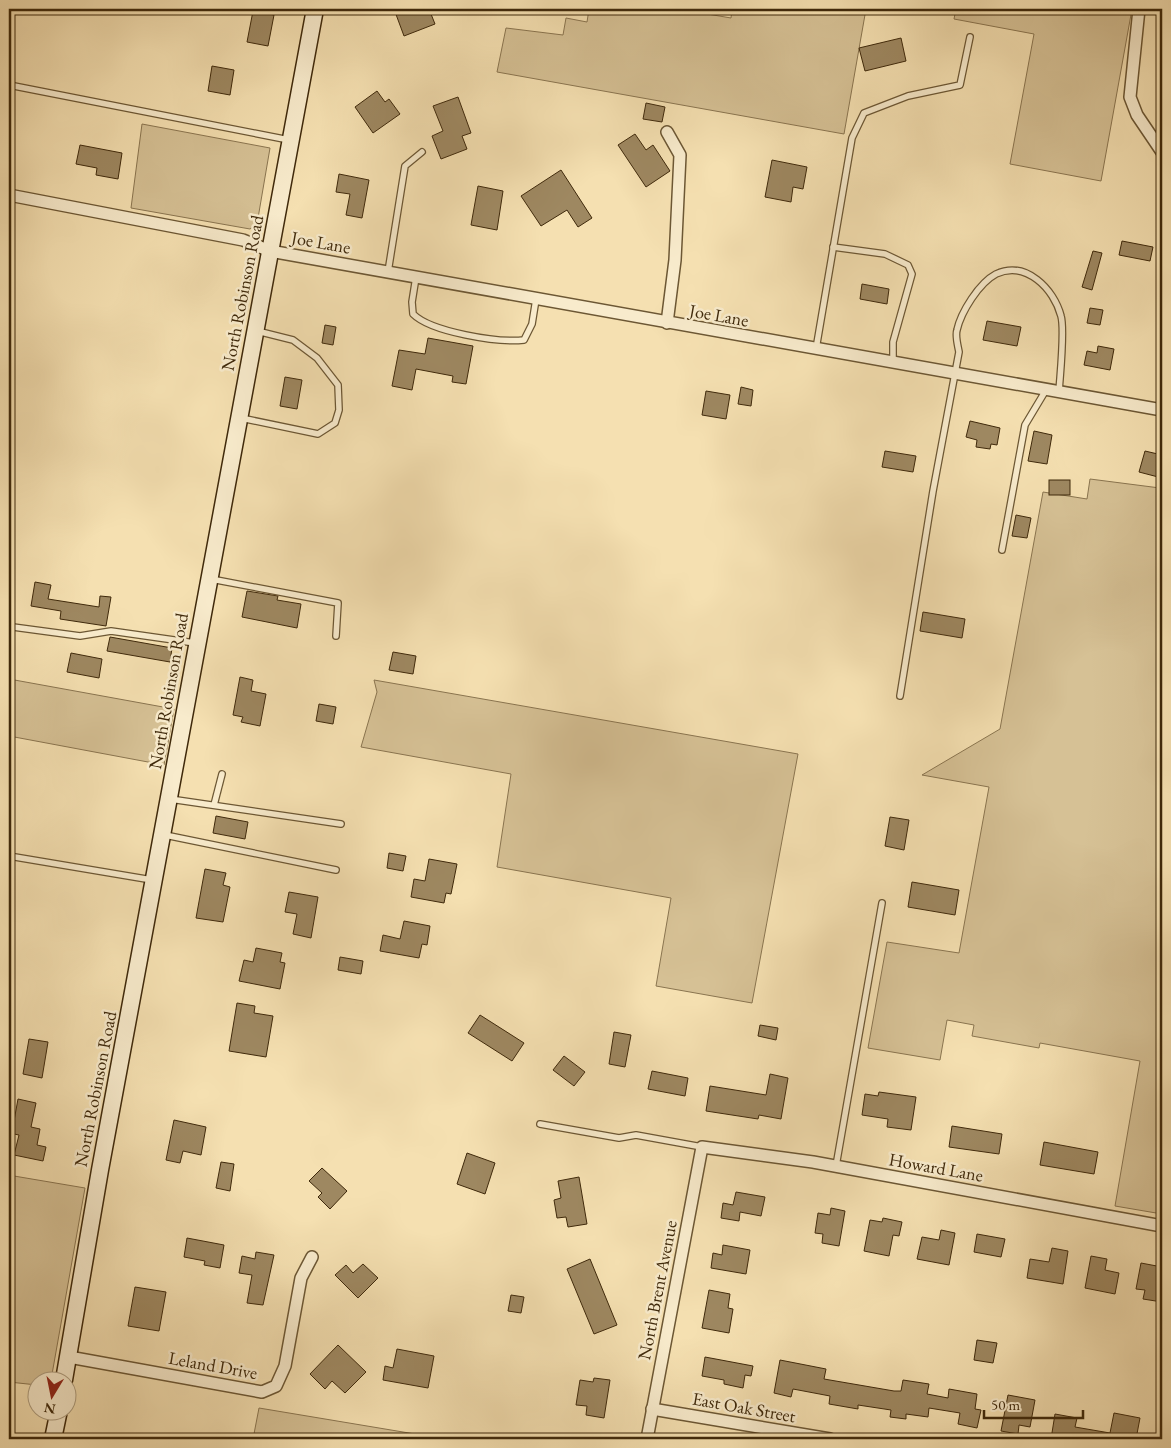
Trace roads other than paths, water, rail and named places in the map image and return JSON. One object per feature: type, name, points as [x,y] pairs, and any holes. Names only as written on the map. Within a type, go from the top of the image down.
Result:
[{"type":"street","name":"North Robinson Road","points":[[66,1370],[100,1170],[315,9]]},
{"type":"street","points":[[1139,9],[1130,97],[1137,114],[1162,152]]},
{"type":"street","points":[[666,324],[675,260],[680,155],[667,132]]},
{"type":"street","name":"Joe Lane","points":[[9,195],[243,240],[270,251],[666,324],[1162,410]]},
{"type":"street","name":"Howard Lane","points":[[702,1147],[836,1166],[1162,1226]]},
{"type":"street","name":"North Brent Avenue","points":[[647,1439],[702,1147]]},
{"type":"street","name":"Leland Drive","points":[[69,1357],[262,1392],[276,1386],[284,1366],[301,1278],[312,1257]]},
{"type":"street","name":"East Oak Street","points":[[652,1409],[830,1439]]},
{"type":"street","points":[[53,1439],[56,1420]]},
{"type":"lane","points":[[816,350],[852,138],[864,114],[908,96],[960,85],[970,37]]},
{"type":"lane","points":[[9,85],[291,140]]},
{"type":"lane","points":[[388,272],[404,166],[422,152]]},
{"type":"lane","points":[[833,247],[885,254],[908,265],[912,274],[893,342],[893,363]]},
{"type":"lane","points":[[900,696],[959,352],[956,332],[965,309],[977,292],[996,274],[1016,271],[1039,279],[1054,297],[1062,318],[1059,392]]},
{"type":"lane","points":[[416,277],[412,302],[413,314],[420,321],[482,337],[500,340],[524,340],[532,324],[536,299]]},
{"type":"lane","points":[[239,418],[318,434],[335,423],[339,410],[338,385],[317,358],[293,340],[256,331]]},
{"type":"lane","points":[[1002,550],[1025,425],[1046,390]]},
{"type":"lane","points":[[209,579],[338,603],[336,636]]},
{"type":"lane","points":[[13,627],[80,636],[111,631],[197,644]]},
{"type":"lane","points":[[214,805],[222,774]]},
{"type":"lane","points":[[169,798],[341,824]]},
{"type":"lane","points":[[163,835],[336,870]]},
{"type":"lane","points":[[9,856],[154,881]]},
{"type":"lane","points":[[836,1166],[882,903]]},
{"type":"lane","points":[[540,1124],[619,1138],[636,1134],[702,1147]]}]
